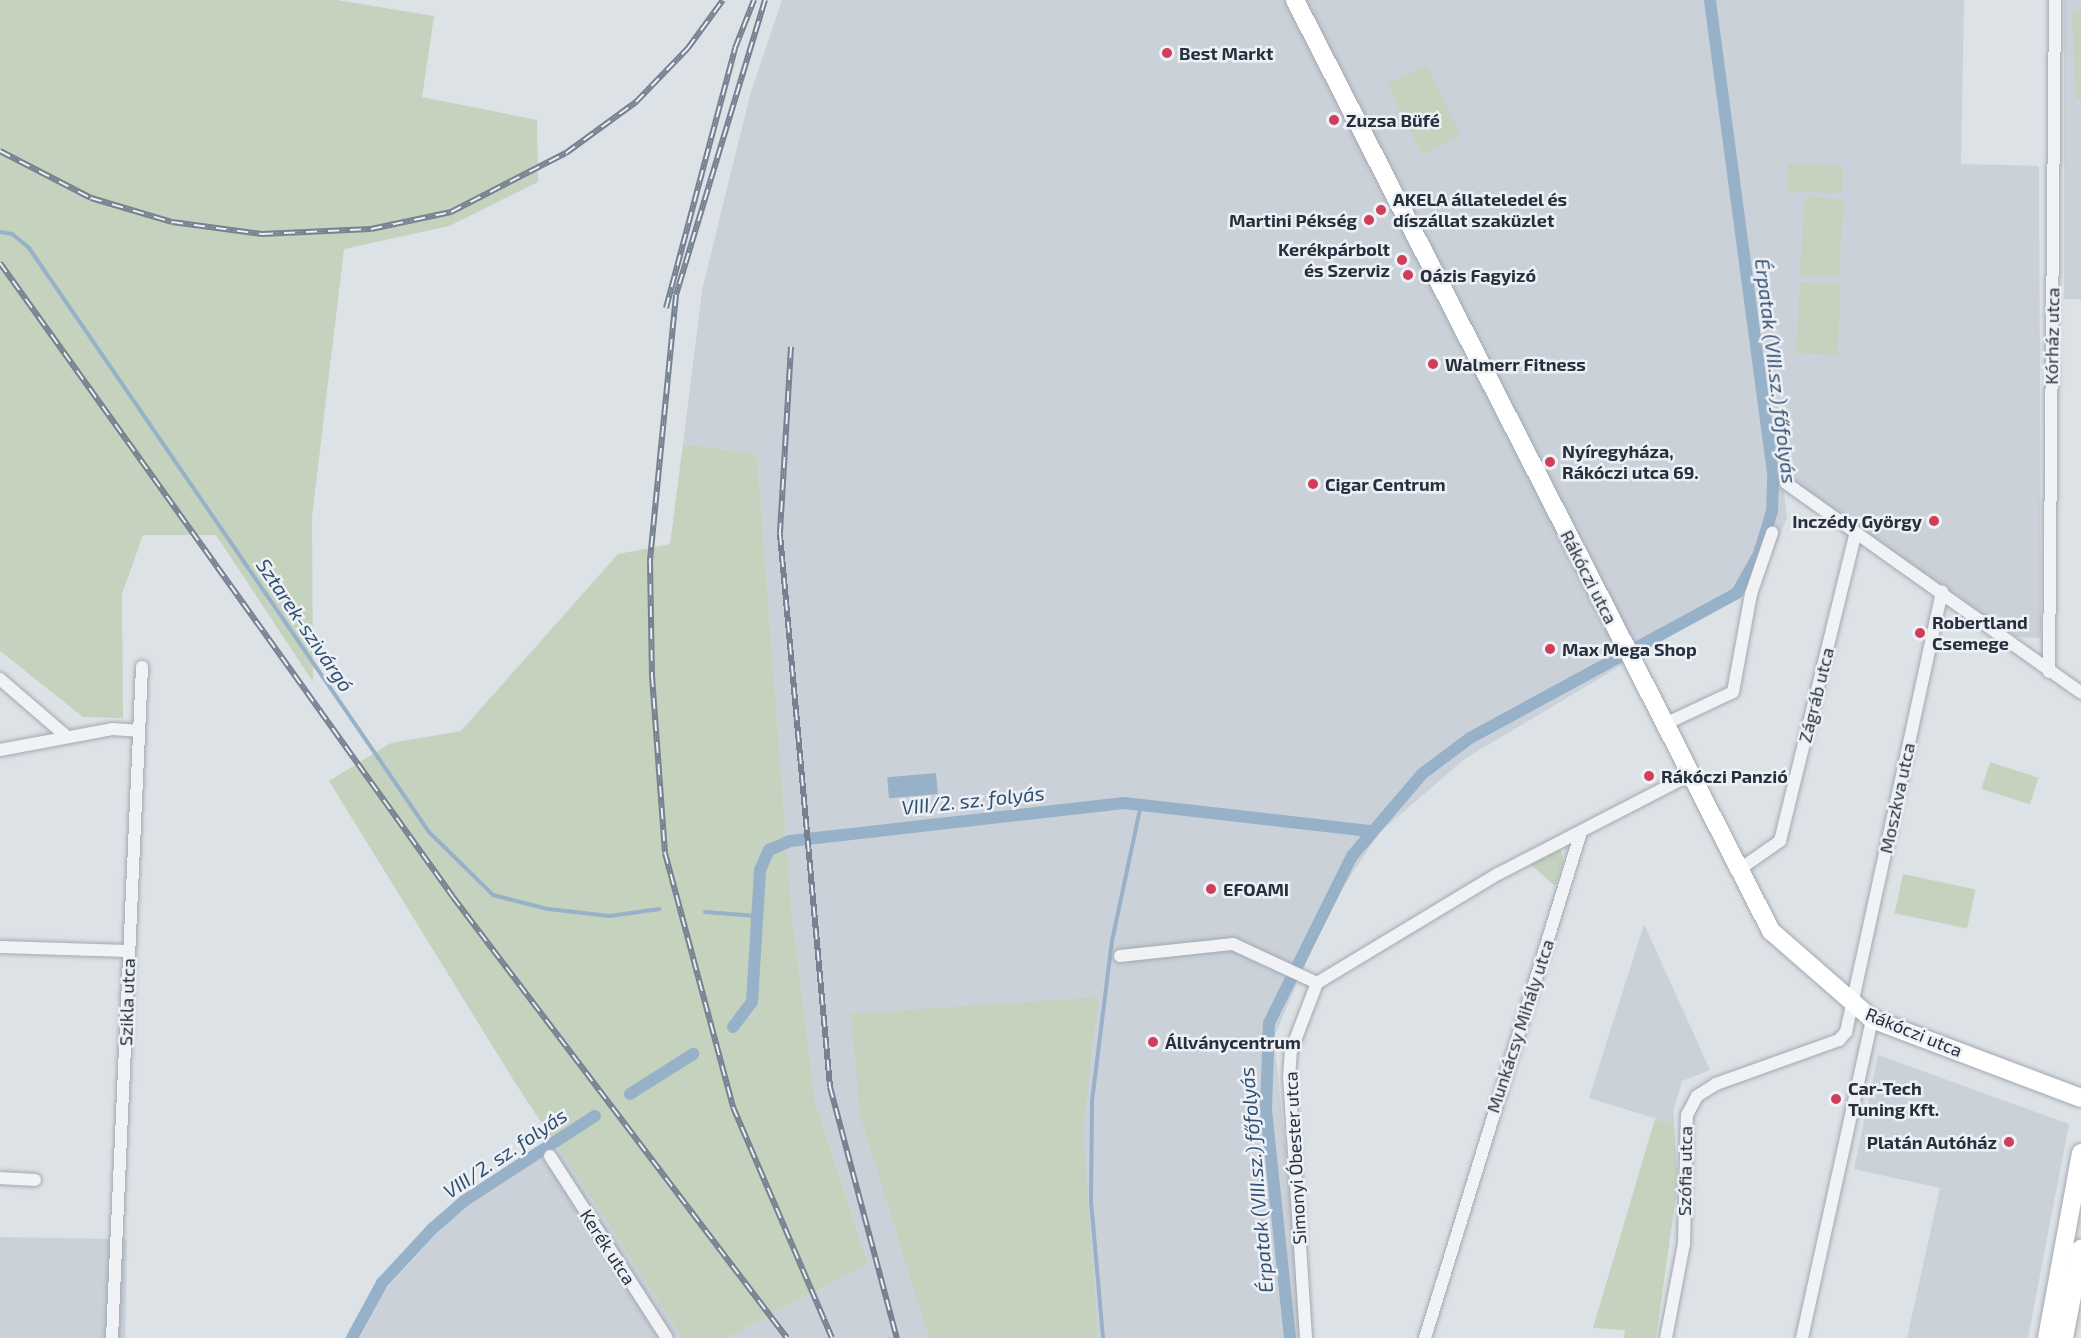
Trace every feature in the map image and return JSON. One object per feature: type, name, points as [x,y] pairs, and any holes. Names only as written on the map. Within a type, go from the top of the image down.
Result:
[{"type":"main road","name":"Rákóczi utca","points":[[1295,0],[1665,724],[1737,871],[1772,931],[1853,1006],[1872,1019],[2081,1098]]},
{"type":"main road","points":[[2048,1338],[2081,1153]]},
{"type":"main road","points":[[2064,1338],[2081,1249]]},
{"type":"street","name":"Kórház utca","points":[[2049,672],[2055,0]]},
{"type":"street","points":[[1786,483],[1942,591],[2049,672],[2081,693]]},
{"type":"street","name":"Zágráb utca","points":[[1737,871],[1780,840],[1856,532]]},
{"type":"street","points":[[1665,724],[1733,692],[1751,594],[1772,533]]},
{"type":"street","name":"Moszkva utca","points":[[1853,1006],[1942,591]]},
{"type":"street","name":"Szikla utca","points":[[112,1338],[142,667]]},
{"type":"street","points":[[0,679],[66,736]]},
{"type":"street","points":[[0,750],[112,729],[138,731]]},
{"type":"street","points":[[1120,956],[1233,944],[1317,983],[1488,880],[1690,775]]},
{"type":"street","name":"Munkácsy Mihály utca","points":[[1425,1338],[1581,832]]},
{"type":"street","points":[[0,946],[129,951]]},
{"type":"street","name":"Simonyi Óbester utca","points":[[1305,1338],[1289,1078],[1290,1051],[1317,983]]},
{"type":"street","points":[[1853,1006],[1846,1032],[1865,1042]]},
{"type":"street","points":[[1802,1338],[1865,1042],[1872,1019]]},
{"type":"street","name":"Szófia utca","points":[[1666,1338],[1684,1244],[1687,1115],[1697,1096],[1716,1084],[1839,1040],[1846,1032]]},
{"type":"street","name":"Kerék utca","points":[[550,1156],[667,1338]]},
{"type":"street","points":[[0,1179],[35,1180]]},
{"type":"shaded area","points":[[782,0],[1964,0],[1961,164],[2039,166],[2041,638],[2016,637],[1782,476],[1787,518],[1758,584],[1466,758],[1380,832],[1331,905],[1274,1037],[1305,1338],[726,1338],[868,1264],[815,1102],[792,914],[757,454],[683,444],[702,290],[750,95]]},
{"type":"shaded area","points":[[2064,0],[2081,0],[2081,299],[2064,299]]},
{"type":"shaded area","points":[[1644,924],[1710,1070],[1682,1081],[1670,1123],[1589,1098]]},
{"type":"shaded area","points":[[1878,1055],[2069,1124],[2028,1338],[1907,1338],[1940,1188],[1854,1169]]},
{"type":"shaded area","points":[[557,1147],[683,1338],[360,1338],[384,1291],[466,1201]]},
{"type":"shaded area","points":[[0,1237],[127,1239],[125,1338],[0,1338]]},
{"type":"green space","points":[[0,0],[337,0],[434,16],[422,97],[537,120],[538,182],[449,226],[344,249],[312,517],[313,682],[216,535],[143,535],[122,594],[123,718],[83,717],[0,651]]},
{"type":"green space","points":[[2081,10],[2081,99],[2076,99],[2072,11]]},
{"type":"green space","points":[[1426,65],[1461,136],[1422,155],[1387,84]]},
{"type":"green space","points":[[1788,164],[1843,166],[1842,193],[1787,191]]},
{"type":"green space","points":[[1805,197],[1844,200],[1838,278],[1800,275]]},
{"type":"green space","points":[[1800,282],[1841,284],[1837,355],[1796,353]]},
{"type":"green space","points":[[683,444],[757,454],[792,914],[815,1102],[868,1264],[726,1338],[683,1338],[514,1081],[329,781],[391,743],[461,731],[618,554],[670,544]]},
{"type":"green space","points":[[1990,762],[2039,778],[2030,804],[1981,789]]},
{"type":"green space","points":[[1560,850],[1564,860],[1555,886],[1529,863]]},
{"type":"green space","points":[[1903,874],[1975,889],[1967,929],[1895,913]]},
{"type":"green space","points":[[1098,997],[1083,1129],[1098,1338],[929,1338],[860,1114],[851,1014]]},
{"type":"green space","points":[[1673,1110],[1678,1182],[1656,1338],[1624,1338],[1625,1330],[1593,1328],[1655,1119],[1670,1123]]},
{"type":"water","points":[[936,773],[938,794],[889,798],[887,777]]},
{"type":"waterway","name":"Érpatak (VIII.sz.) főfolyás","points":[[1290,1338],[1266,1108],[1269,1023],[1352,856],[1422,774],[1470,738],[1737,593],[1759,554],[1772,511],[1773,473],[1710,0]]},
{"type":"waterway","name":"Sztarek-szivárgó","points":[[0,232],[12,234],[29,248],[429,832],[493,895],[548,909],[610,916],[660,909]]},
{"type":"waterway","name":"VIII/2. sz. folyás","points":[[733,1027],[752,1002],[760,870],[769,850],[790,841],[1124,803],[1369,831]]},
{"type":"waterway","points":[[1103,1338],[1091,1201],[1092,1101],[1112,941],[1141,804]]},
{"type":"waterway","name":"Sztarek-szivárgó","points":[[705,912],[757,916]]},
{"type":"waterway","name":"VIII/2. sz. folyás","points":[[630,1094],[693,1054]]},
{"type":"waterway","name":"VIII/2. sz. folyás","points":[[352,1338],[382,1283],[432,1229],[464,1201],[595,1116]]},
{"type":"railway","points":[[0,151],[91,198],[172,222],[262,234],[371,229],[451,212],[566,153],[636,102],[688,48],[723,0]]},
{"type":"railway","points":[[666,308],[735,48],[754,0]]},
{"type":"railway","points":[[765,0],[676,295],[650,562],[652,676],[665,853],[733,1107],[832,1338]]},
{"type":"railway","points":[[0,263],[453,897],[787,1338]]},
{"type":"railway","points":[[791,347],[780,534],[830,1087],[897,1338]]},
{"type":"place","name":"Best Markt","points":[[1167,53]]},
{"type":"place","name":"Zuzsa Büfé","points":[[1334,120]]},
{"type":"place","name":"AKELA állateledel és díszállat szaküzlet","points":[[1381,210]]},
{"type":"place","name":"Martini Pékség","points":[[1369,220]]},
{"type":"place","name":"Kerékpárbolt és Szerviz","points":[[1402,260]]},
{"type":"place","name":"Oázis Fagyizó","points":[[1408,275]]},
{"type":"place","name":"Walmerr Fitness","points":[[1433,364]]},
{"type":"place","name":"Nyíregyháza, Rákóczi utca 69.","points":[[1550,462]]},
{"type":"place","name":"Cigar Centrum","points":[[1313,484]]},
{"type":"place","name":"Inczédy György","points":[[1934,521]]},
{"type":"place","name":"Robertland Csemege","points":[[1920,633]]},
{"type":"place","name":"Max Mega Shop","points":[[1550,649]]},
{"type":"place","name":"Rákóczi Panzió","points":[[1649,776]]},
{"type":"place","name":"EFOAMI","points":[[1211,889]]},
{"type":"place","name":"Állványcentrum","points":[[1153,1042]]},
{"type":"place","name":"Car-Tech Tuning Kft.","points":[[1836,1099]]},
{"type":"place","name":"Platán Autóház","points":[[2009,1142]]}]
